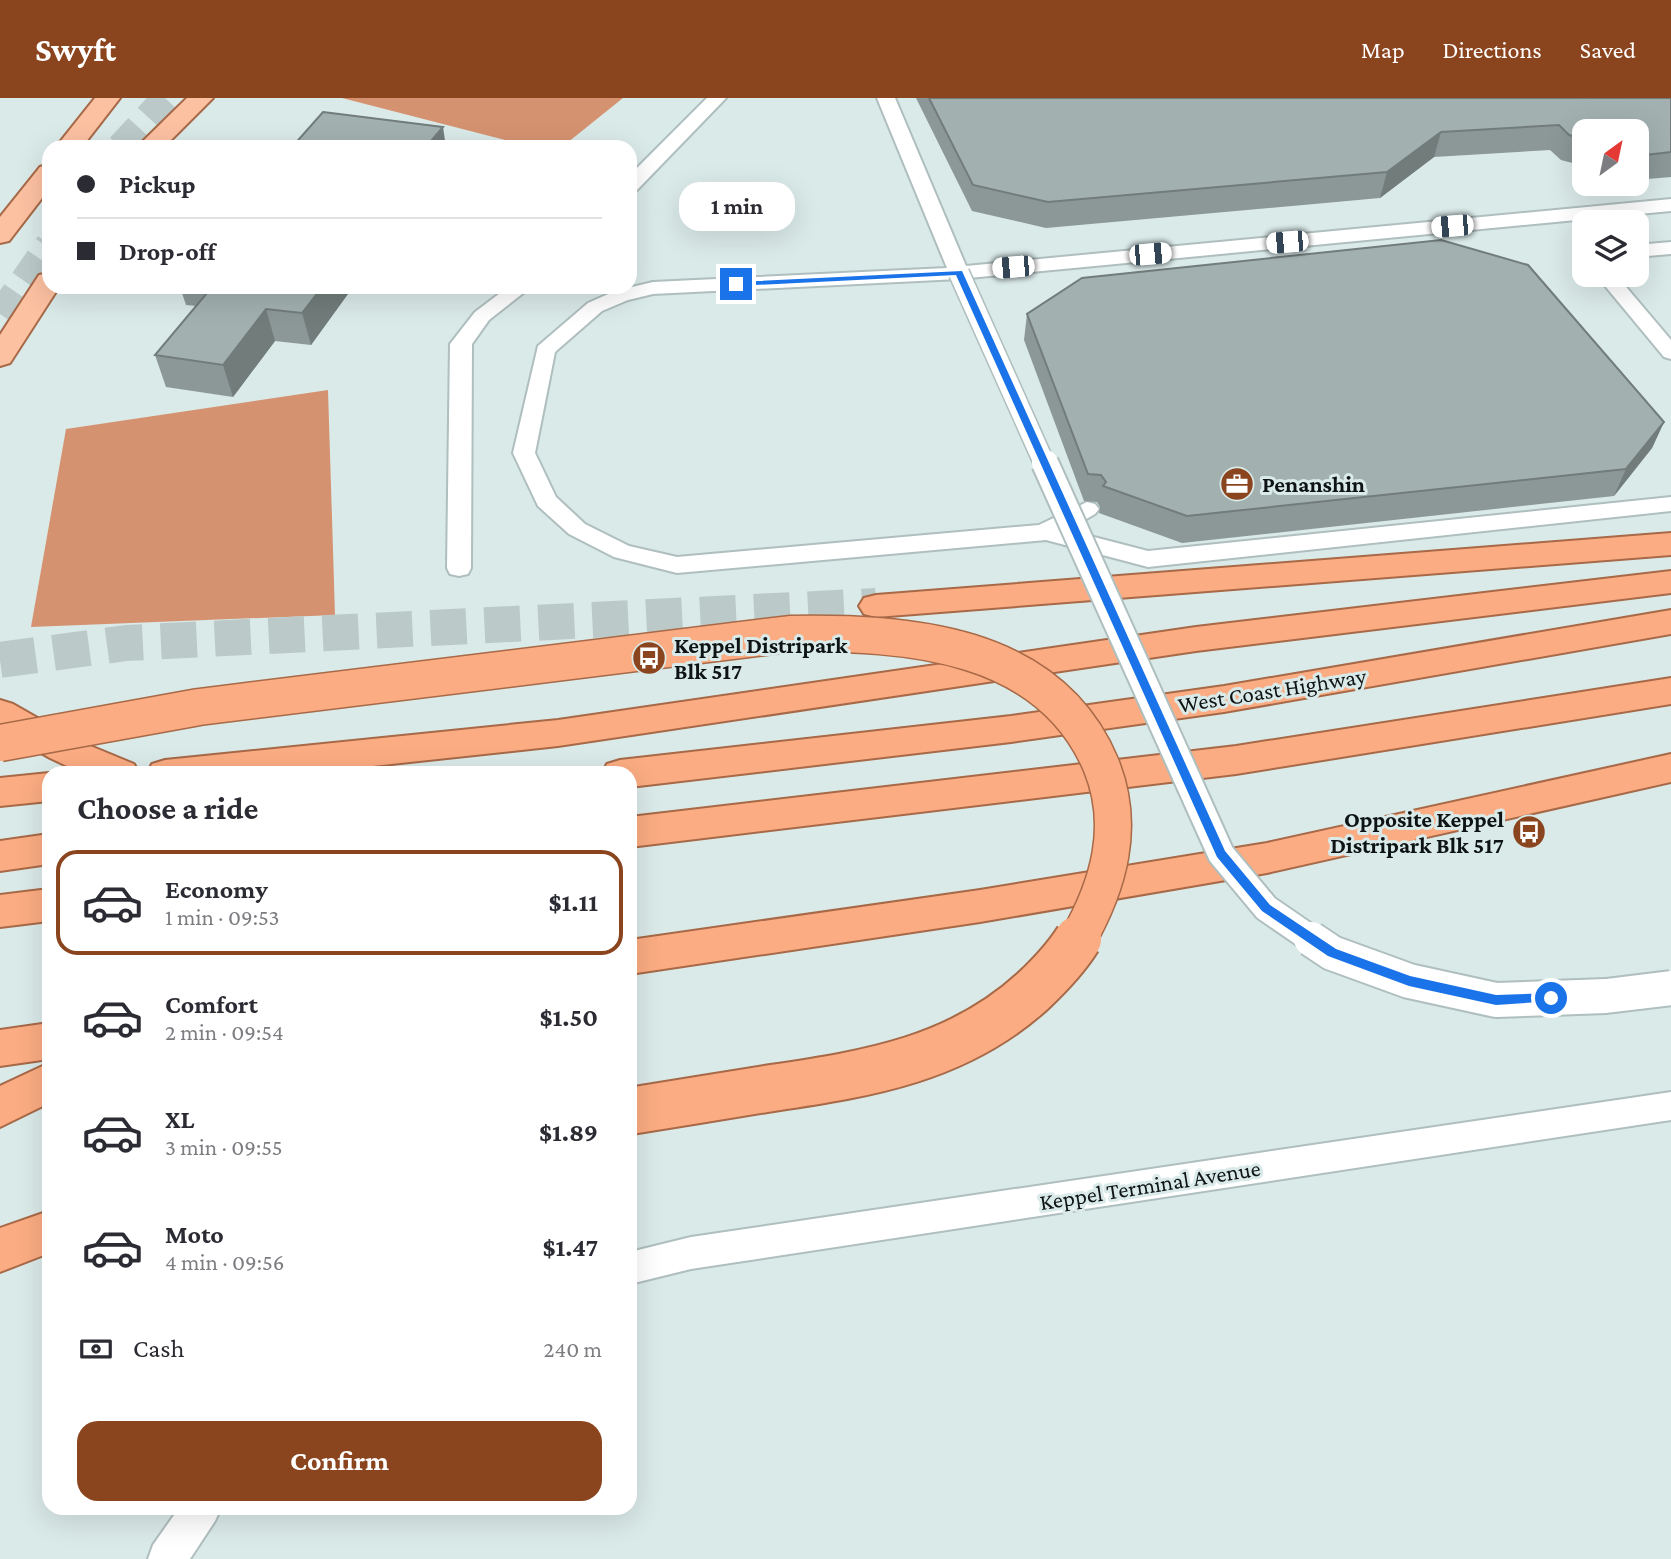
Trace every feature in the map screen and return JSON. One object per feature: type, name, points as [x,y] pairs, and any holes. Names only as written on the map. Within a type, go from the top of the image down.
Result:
[{"type":"highway","points":[[876,606],[1671,544]]},
{"type":"highway","points":[[242,766],[558,733],[1196,639],[1671,582]]},
{"type":"highway","name":"West Coast Highway","points":[[637,772],[1011,729],[1224,699],[1671,622]]},
{"type":"highway","points":[[0,743],[199,707],[790,634],[850,633],[936,642],[983,656],[1026,677],[1059,700],[1084,731],[1105,767],[1114,803],[1115,835],[1107,879],[1088,924],[1061,965],[1018,1006],[980,1032],[941,1051],[878,1072],[637,1110]]},
{"type":"highway","points":[[637,831],[1236,760],[1671,691]]},
{"type":"highway","points":[[0,713],[63,749],[102,766]]},
{"type":"highway","points":[[637,956],[980,906],[1267,858],[1671,768]]},
{"type":"highway","points":[[0,792],[42,788]]},
{"type":"highway","points":[[0,856],[42,850]]},
{"type":"highway","points":[[0,911],[42,906]]},
{"type":"highway","points":[[0,1048],[42,1042]]},
{"type":"highway","points":[[0,1108],[42,1086]]},
{"type":"highway","points":[[1,1250],[42,1235]]},
{"type":"main road","points":[[75,140],[108,98]]},
{"type":"main road","points":[[157,140],[201,98]]},
{"type":"main road","points":[[0,235],[42,181]]},
{"type":"main road","points":[[0,357],[42,292]]},
{"type":"lane","points":[[637,179],[717,98]]},
{"type":"lane","points":[[886,98],[959,272],[1221,854],[1266,908],[1332,953],[1409,981],[1496,1000],[1606,996],[1671,988]]},
{"type":"lane","points":[[637,292],[653,288],[959,272],[1671,205]]},
{"type":"lane","points":[[1649,250],[1671,248]]},
{"type":"lane","points":[[1616,287],[1669,348]]},
{"type":"lane","points":[[459,568],[461,344],[482,316],[512,294]]},
{"type":"lane","points":[[626,294],[595,307],[545,350],[524,453],[546,500],[577,529],[622,552],[677,565],[1046,532],[1148,559],[1671,504]]},
{"type":"lane","points":[[1046,532],[1087,509]]},
{"type":"lane","name":"Keppel Terminal Avenue","points":[[637,1266],[691,1253],[1671,1106]]},
{"type":"lane","points":[[167,1559],[197,1515]]},
{"type":"shaded area","points":[[342,98],[623,98],[571,140],[505,140]]},
{"type":"shaded area","points":[[328,390],[335,615],[31,627],[66,429]]},
{"type":"building","points":[[929,98],[1671,98],[1671,152],[1649,155],[1649,119],[1572,119],[1572,136],[1559,125],[1441,132],[1387,172],[1048,202],[973,185]]},
{"type":"building","points":[[323,112],[443,127],[432,140],[298,140]]},
{"type":"building","points":[[1441,240],[1528,265],[1664,422],[1626,469],[1187,516],[1103,486],[1106,482],[1101,475],[1088,474],[1027,314],[1082,278]]},
{"type":"building","points":[[206,294],[317,294],[302,313],[266,309],[223,365],[155,355]]},
{"type":"tunnel","points":[[126,140],[165,98]]},
{"type":"tunnel","points":[[0,314],[42,254]]},
{"type":"tunnel","points":[[0,660],[126,643],[876,606]]},
{"type":"place","name":"Penanshin","points":[[1237,484]]},
{"type":"place","name":"Keppel Distripark Blk 517","points":[[649,658]]},
{"type":"place","name":"Opposite Keppel Distripark Blk 517","points":[[1529,832]]},
{"type":"route","points":[[736,284],[959,272],[1221,854],[1266,908],[1332,953],[1409,981],[1496,1000],[1551,998]]}]
